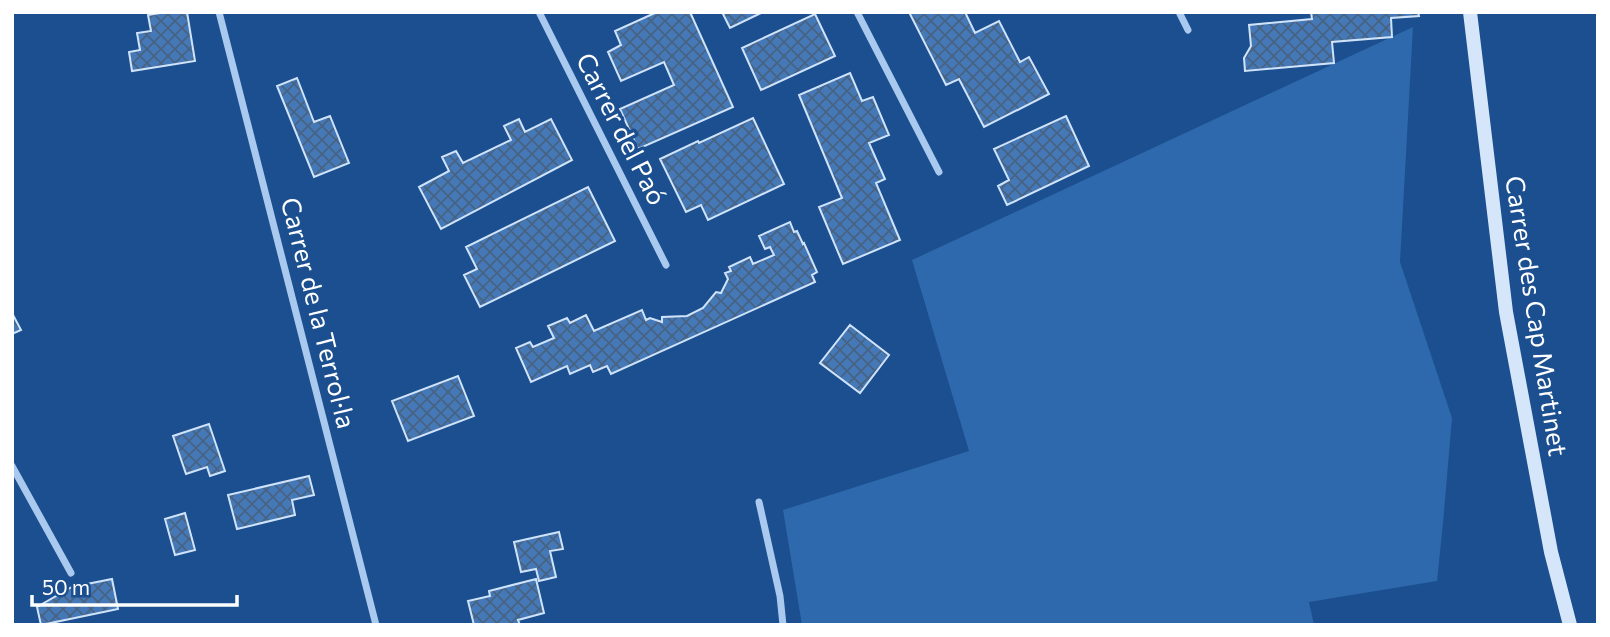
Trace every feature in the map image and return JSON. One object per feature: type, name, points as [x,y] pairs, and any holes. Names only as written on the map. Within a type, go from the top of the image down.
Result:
[{"type":"street","name":"Carrer de la Terrol·la","points":[[219,12],[376,625]]},
{"type":"street","name":"Carrer del Paó","points":[[539,12],[666,265]]},
{"type":"street","points":[[857,12],[939,172]]},
{"type":"street","points":[[1179,12],[1188,30]]},
{"type":"street","name":"Carrer des Cap Martinet","points":[[1470,12],[1506,312],[1551,552],[1570,625]]},
{"type":"street","points":[[12,466],[71,573]]},
{"type":"street","points":[[759,502],[780,596],[783,625]]},
{"type":"shaded area","points":[[1413,27],[1400,262],[1452,418],[1437,581],[1309,602],[1314,625],[802,625],[783,510],[969,451],[912,260]]},
{"type":"building","points":[[187,12],[195,61],[132,71],[129,52],[140,50],[137,33],[151,31],[148,15]]},
{"type":"building","points":[[657,12],[690,12],[733,107],[638,149],[620,109],[674,85],[664,62],[621,81],[608,52],[621,45],[615,31]]},
{"type":"building","points":[[722,12],[763,12],[730,28]]},
{"type":"building","points":[[909,12],[965,12],[975,33],[999,21],[1020,62],[1029,57],[1049,94],[984,127],[959,79],[946,85]]},
{"type":"building","points":[[1311,12],[1418,12],[1419,16],[1391,18],[1392,37],[1332,42],[1334,63],[1245,71],[1244,58],[1251,46],[1249,25],[1312,19]]},
{"type":"building","points":[[815,14],[835,56],[761,90],[742,48]]},
{"type":"building","points":[[850,73],[862,101],[873,97],[889,135],[869,143],[885,179],[876,183],[900,240],[843,264],[819,207],[842,198],[799,95]]},
{"type":"building","points":[[297,78],[314,122],[330,116],[349,163],[314,177],[277,86]]},
{"type":"building","points":[[1066,116],[1089,166],[1007,205],[998,186],[1009,180],[994,149]]},
{"type":"building","points":[[753,118],[784,184],[708,220],[701,205],[686,212],[660,159]]},
{"type":"building","points":[[519,119],[525,132],[551,119],[572,160],[441,229],[419,187],[449,171],[442,157],[456,151],[463,163],[511,140],[504,126]]},
{"type":"building","points":[[588,187],[615,241],[480,307],[464,275],[477,269],[466,247]]},
{"type":"building","points":[[790,222],[794,232],[797,231],[804,243],[817,272],[812,275],[815,282],[611,374],[607,366],[593,372],[590,365],[570,374],[567,366],[531,382],[516,348],[530,342],[533,347],[554,338],[548,326],[567,318],[570,323],[586,315],[594,331],[642,310],[646,320],[650,318],[662,322],[662,317],[687,316],[703,308],[716,292],[721,293],[728,279],[725,273],[731,271],[729,267],[750,257],[753,264],[774,255],[770,247],[765,249],[759,236]]},
{"type":"building","points":[[12,313],[21,330],[12,334]]},
{"type":"building","points":[[850,325],[889,355],[860,393],[820,363]]},
{"type":"building","points":[[458,376],[474,416],[408,441],[392,401]]},
{"type":"building","points":[[209,424],[225,471],[210,476],[207,467],[186,474],[173,436]]},
{"type":"building","points":[[309,476],[314,495],[292,500],[295,515],[237,529],[228,495]]},
{"type":"building","points":[[185,513],[195,550],[175,555],[165,519]]},
{"type":"building","points":[[559,532],[563,549],[550,551],[556,577],[539,581],[536,569],[521,572],[514,542]]},
{"type":"building","points":[[112,579],[118,609],[41,625],[37,607],[72,587]]},
{"type":"building","points":[[536,579],[544,613],[518,620],[520,625],[474,625],[468,601],[490,596],[489,591]]}]
